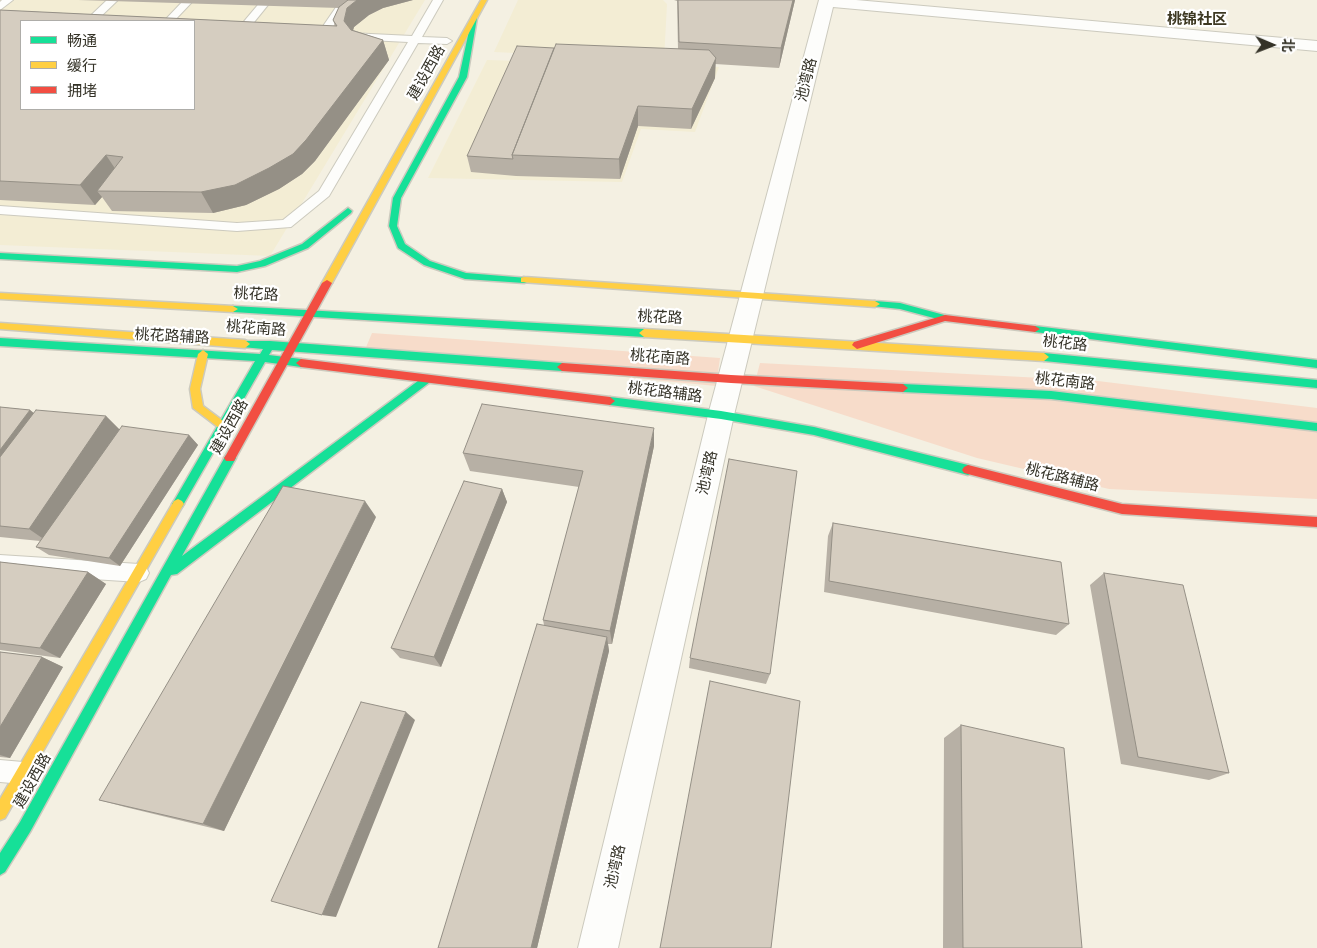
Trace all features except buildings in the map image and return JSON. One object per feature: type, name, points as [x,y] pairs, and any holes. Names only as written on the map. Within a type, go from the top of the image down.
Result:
[{"type":"main road","name":"建设西路","points":[[0,867],[29,819],[484,0]]},
{"type":"main road","points":[[474,18],[463,77],[397,198],[393,226],[401,246],[427,263],[465,276],[900,306],[945,318],[1317,364]]},
{"type":"main road","points":[[0,256],[236,269],[262,264],[305,246],[350,207],[334,236]]},
{"type":"main road","name":"桃花路","points":[[0,296],[1027,355],[1317,384]]},
{"type":"main road","points":[[857,345],[945,318]]},
{"type":"main road","name":"桃花南路","points":[[0,326],[273,341],[292,346],[731,379],[1051,395],[1317,427]]},
{"type":"main road","name":"建设西路","points":[[0,813],[273,341]]},
{"type":"main road","name":"桃花路辅路","points":[[0,342],[263,358],[722,415],[814,431],[1122,509],[1317,522]]},
{"type":"main road","points":[[203,354],[195,389],[198,408],[223,427]]},
{"type":"main road","points":[[164,577],[426,379]]},
{"type":"street","points":[[827,1],[1317,46]]},
{"type":"street","name":"池湾路","points":[[598,948],[722,415],[827,1]]},
{"type":"lane","points":[[0,7],[8,0]]},
{"type":"lane","points":[[91,20],[112,0]]},
{"type":"lane","points":[[170,20],[189,0]]},
{"type":"lane","points":[[230,46],[237,31],[267,0]]},
{"type":"lane","points":[[306,58],[326,35],[346,0]]},
{"type":"lane","points":[[0,210],[237,227],[286,224],[324,193],[438,0]]},
{"type":"lane","points":[[237,31],[260,32]]},
{"type":"lane","points":[[326,35],[447,41]]},
{"type":"lane","points":[[0,564],[139,573]]},
{"type":"lane","points":[[0,771],[23,773]]},
{"type":"shaded area","points":[[0,0],[425,0],[270,256],[0,245]]},
{"type":"shaded area","points":[[518,0],[663,0],[667,4],[664,60],[494,52]]},
{"type":"shaded area","points":[[487,60],[719,67],[695,132],[641,129],[622,182],[428,178]]},
{"type":"shaded area","points":[[372,333],[720,358],[716,386],[364,352]]},
{"type":"shaded area","points":[[760,363],[1098,381],[1317,408],[1317,499],[1109,489],[977,458],[754,386]]},
{"type":"traffic: fast","points":[[474,18],[463,77],[397,198],[393,226],[401,246],[427,263],[465,276],[524,280]]},
{"type":"traffic: fast","points":[[0,256],[237,269],[262,264],[305,246],[348,211]]},
{"type":"traffic: fast","points":[[875,304],[900,306],[945,318]]},
{"type":"traffic: fast","points":[[233,309],[644,333]]},
{"type":"traffic: fast","points":[[1035,329],[1317,364]]},
{"type":"traffic: fast","points":[[0,342],[263,358],[301,363]]},
{"type":"traffic: fast","points":[[245,344],[562,367]]},
{"type":"traffic: fast","points":[[178,504],[270,345]]},
{"type":"traffic: fast","points":[[1044,357],[1317,384]]},
{"type":"traffic: fast","points":[[173,570],[426,379]]},
{"type":"traffic: fast","points":[[903,388],[1051,395],[1317,427]]},
{"type":"traffic: fast","points":[[610,401],[721,415],[814,431],[968,470]]},
{"type":"traffic: fast","points":[[0,867],[25,827],[230,458]]},
{"type":"traffic: slow","points":[[327,283],[484,0]]},
{"type":"traffic: slow","points":[[524,280],[875,304]]},
{"type":"traffic: slow","points":[[0,296],[233,309]]},
{"type":"traffic: slow","points":[[0,326],[245,344]]},
{"type":"traffic: slow","points":[[644,333],[1044,357]]},
{"type":"traffic: slow","points":[[203,354],[195,389],[198,408],[223,427]]},
{"type":"traffic: slow","points":[[0,813],[178,504]]},
{"type":"traffic: jam","points":[[230,458],[327,283]]},
{"type":"traffic: jam","points":[[857,345],[945,318],[1035,329]]},
{"type":"traffic: jam","points":[[301,363],[610,401]]},
{"type":"traffic: jam","points":[[562,367],[731,379],[903,388]]},
{"type":"traffic: jam","points":[[968,470],[1122,509],[1317,522]]},
{"type":"district","name":"桃锦社区","points":[[1197,20]]}]
